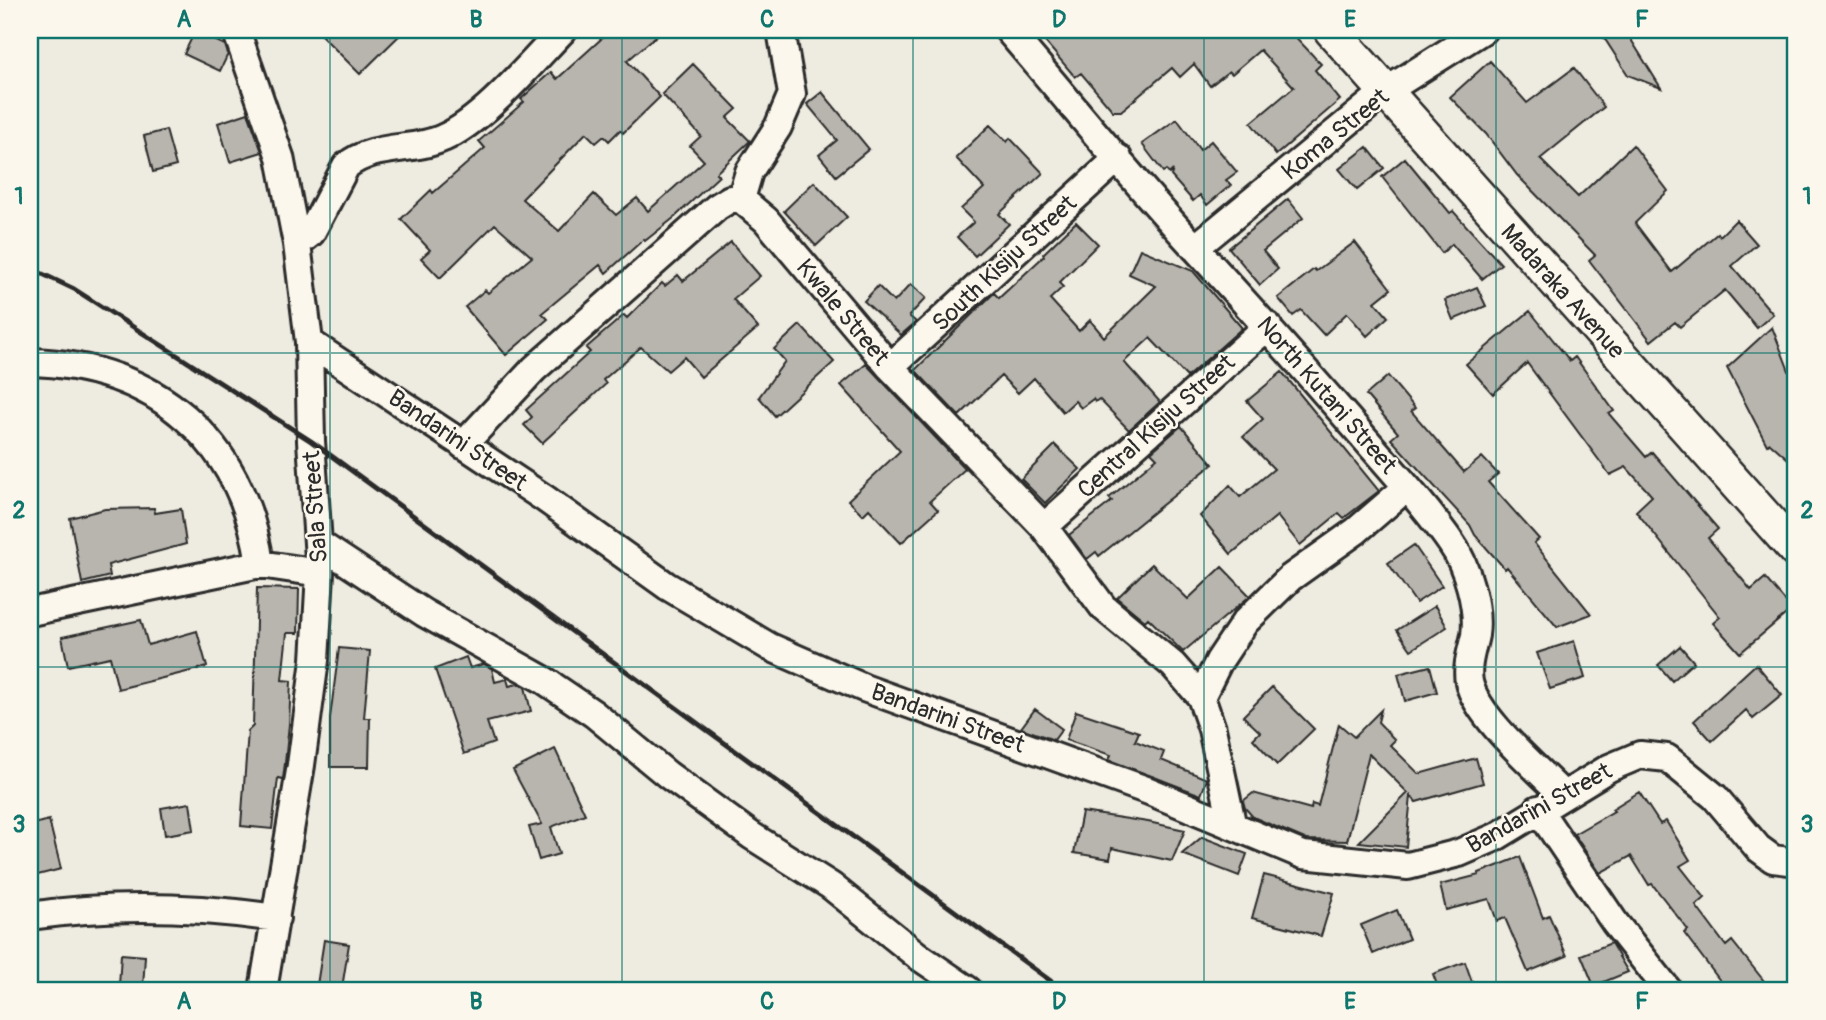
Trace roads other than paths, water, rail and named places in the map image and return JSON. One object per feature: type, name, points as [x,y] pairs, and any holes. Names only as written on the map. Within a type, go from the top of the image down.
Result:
[{"type":"main road","name":"Madaraka Avenue","points":[[1331,30],[1793,538]]},
{"type":"street","name":"Sala Street","points":[[236,30],[280,157],[297,244],[309,342],[320,573],[308,712],[263,990]]},
{"type":"street","points":[[297,244],[312,233],[346,166],[354,159],[394,148],[428,144],[457,130],[563,30]]},
{"type":"street","points":[[463,445],[534,369],[717,207],[730,199],[741,199],[749,172],[778,127],[792,94],[781,30]]},
{"type":"street","name":"North Kutani Street","points":[[1008,30],[1195,248],[1268,326],[1407,487],[1453,545],[1463,567],[1474,615],[1476,631],[1469,661],[1469,681],[1474,694],[1498,727],[1563,795]]},
{"type":"street","name":"Koma Street","points":[[1195,248],[1386,91],[1483,30]]},
{"type":"street","name":"South Kisiju Street","points":[[890,368],[1118,158]]},
{"type":"street","name":"Kwale Street","points":[[741,199],[766,220],[890,368],[1044,527],[1103,607],[1173,665],[1201,697]]},
{"type":"street","name":"Central Kisiju Street","points":[[1044,527],[1268,326]]},
{"type":"street","name":"Bandarini Street","points":[[309,342],[667,586],[770,647],[864,688],[1232,823],[1303,855],[1408,866],[1460,853],[1496,837],[1609,768],[1640,755],[1667,758],[1715,797],[1758,848],[1773,859],[1796,862]]},
{"type":"street","points":[[30,362],[97,372],[140,388],[173,405],[202,432],[230,468],[256,533],[260,564]]},
{"type":"street","points":[[1232,823],[1212,729],[1201,697],[1219,661],[1245,622],[1290,578],[1356,531],[1407,487]]},
{"type":"street","points":[[318,543],[424,613],[544,680],[594,714],[668,775],[752,836],[831,886],[918,956],[968,990]]},
{"type":"street","points":[[30,612],[260,564],[320,573]]},
{"type":"street","points":[[1538,809],[1615,923],[1668,990]]},
{"type":"street","points":[[30,916],[73,909],[160,907],[212,909],[276,918]]},
{"type":"railway","points":[[30,268],[74,289],[311,441],[1063,990]]}]
